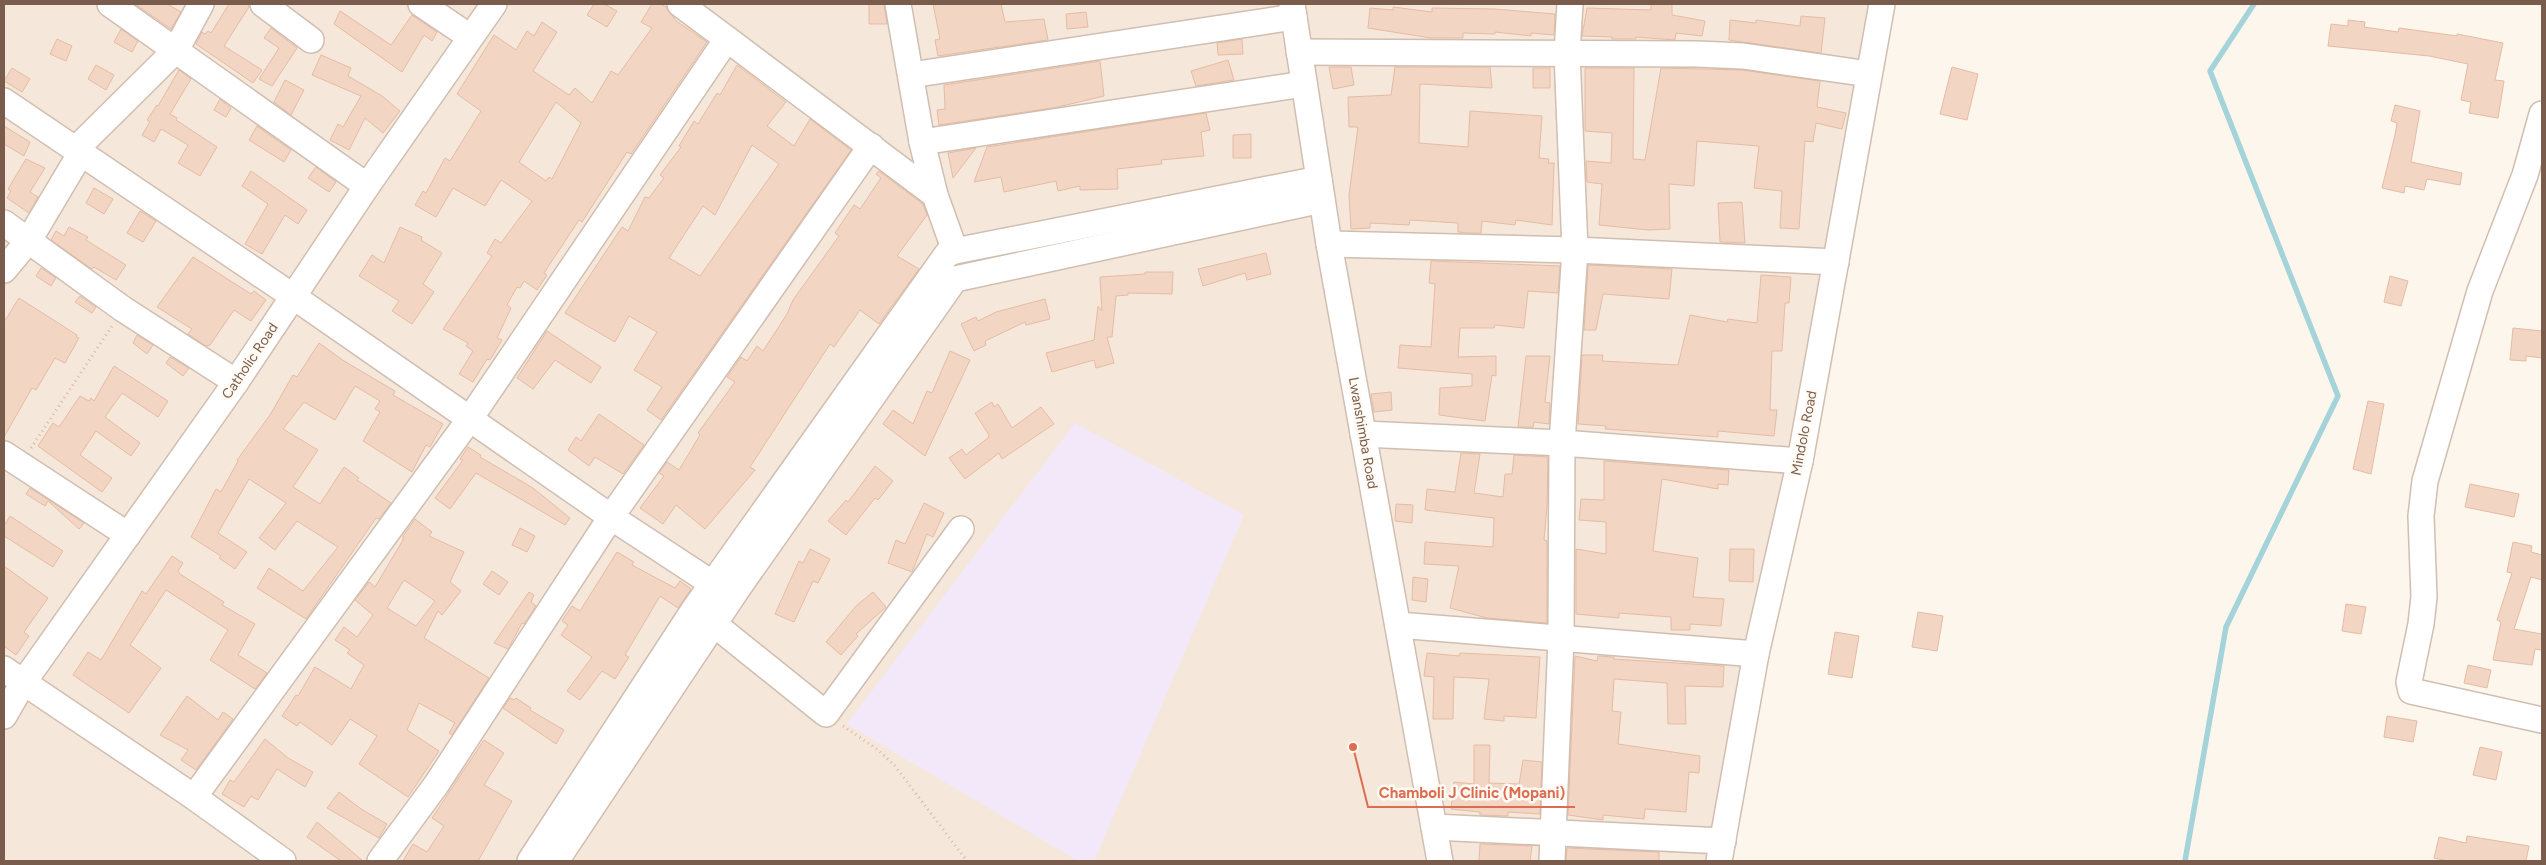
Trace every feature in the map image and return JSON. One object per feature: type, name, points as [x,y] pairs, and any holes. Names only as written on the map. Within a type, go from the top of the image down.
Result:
[{"type":"street","points":[[110,4],[367,186]]},
{"type":"street","points":[[4,270],[29,240],[79,150],[176,50],[201,4]]},
{"type":"street","points":[[263,4],[311,40]]},
{"type":"street","points":[[421,4],[470,37]]},
{"type":"street","name":"Catholic Road","points":[[4,716],[23,684],[236,382],[367,186],[494,4]]},
{"type":"street","points":[[680,4],[935,195]]},
{"type":"street","points":[[898,4],[922,142],[935,195],[955,250]]},
{"type":"street","points":[[1552,861],[1561,638],[1562,442],[1575,250],[1567,53],[1570,4]]},
{"type":"street","name":"Mindolo Road","points":[[1721,851],[1756,654],[1800,461],[1882,4]]},
{"type":"street","points":[[911,75],[1293,10]]},
{"type":"street","name":"Lwanshimba Road","points":[[1293,10],[1329,244],[1440,861]]},
{"type":"street","points":[[194,798],[469,420],[727,39]]},
{"type":"street","points":[[1299,52],[1697,54],[1743,56],[1869,74]]},
{"type":"street","points":[[922,142],[1304,84]]},
{"type":"street","points":[[4,101],[294,297],[611,517],[713,584]]},
{"type":"street","points":[[2542,114],[2525,175],[2480,291],[2425,481],[2421,516],[2424,596],[2421,624],[2409,682],[2411,691],[2542,720]]},
{"type":"street","points":[[380,861],[436,785],[611,517],[871,146]]},
{"type":"street","points":[[556,861],[609,761],[713,584],[947,254],[955,250],[1321,190]]},
{"type":"street","points":[[530,861],[714,624],[955,279],[1321,190]]},
{"type":"street","points":[[4,223],[123,309],[236,382]]},
{"type":"street","points":[[1329,244],[1575,250],[1836,262]]},
{"type":"street","points":[[1363,434],[1562,442],[1800,461]]},
{"type":"street","points":[[11,460],[128,535]]},
{"type":"street","points":[[714,624],[826,714],[961,529]]},
{"type":"street","points":[[1398,625],[1756,654]]},
{"type":"street","points":[[4,669],[23,684],[194,798],[283,861]]},
{"type":"street","points":[[1434,827],[1553,833],[1721,851]]},
{"type":"path","points":[[11,460],[123,309]]},
{"type":"path","points":[[826,714],[878,750],[895,766],[967,861]]},
{"type":"shaded area","points":[[4,4],[1872,4],[1714,861],[4,861]]},
{"type":"shaded area","points":[[1075,423],[1244,515],[1094,861],[1078,861],[847,724]]},
{"type":"building","points":[[135,4],[167,4],[181,12],[171,29]]},
{"type":"building","points":[[229,4],[249,4],[249,7],[224,46],[262,70],[253,83],[196,44],[202,32],[205,34],[208,31],[211,33]]},
{"type":"building","points":[[594,4],[604,4],[617,11],[607,27],[587,15]]},
{"type":"building","points":[[652,4],[661,4],[666,7],[676,21],[707,42],[631,154],[627,152],[582,222],[579,220],[544,273],[547,275],[537,290],[524,281],[520,288],[517,287],[507,305],[511,308],[497,338],[502,340],[490,360],[487,359],[473,382],[459,374],[473,351],[466,346],[468,343],[443,329],[492,256],[487,253],[495,239],[501,243],[532,201],[501,180],[485,206],[453,188],[436,217],[415,205],[423,191],[426,193],[445,158],[450,161],[481,111],[457,94],[494,35],[516,50],[527,31],[534,36],[542,22],[557,32],[533,71],[569,95],[575,88],[592,103],[611,71],[618,75],[652,28],[641,22]],"holes":[[[556,102],[581,123],[552,179],[549,177],[546,181],[519,162]]]},
{"type":"building","points":[[869,4],[884,4],[887,24],[869,24]]},
{"type":"building","points":[[933,4],[1001,4],[1005,22],[1044,19],[1048,40],[938,56],[935,40],[940,39]]},
{"type":"building","points":[[1651,4],[1672,4],[1672,15],[1705,21],[1702,36],[1676,33],[1675,40],[1636,37],[1636,39],[1612,39],[1612,37],[1582,36],[1587,8],[1651,10]]},
{"type":"building","points":[[1393,7],[1432,12],[1432,8],[1495,9],[1555,14],[1554,35],[1531,33],[1531,36],[1495,32],[1495,34],[1463,33],[1463,38],[1431,38],[1368,28],[1370,8],[1393,10]]},
{"type":"building","points":[[340,11],[391,45],[412,15],[437,32],[432,41],[424,35],[402,72],[334,24]]},
{"type":"building","points":[[1086,12],[1088,27],[1067,29],[1066,14]]},
{"type":"building","points":[[1801,16],[1825,18],[1821,53],[1729,40],[1730,20],[1756,23],[1756,20],[1800,26]]},
{"type":"building","points":[[2348,20],[2365,22],[2364,27],[2398,32],[2399,28],[2457,36],[2457,34],[2503,43],[2495,80],[2504,81],[2498,118],[2469,113],[2471,102],[2461,100],[2468,64],[2429,56],[2328,46],[2331,24],[2348,26]]},
{"type":"building","points":[[271,28],[297,48],[272,86],[259,79],[279,48],[264,38]]},
{"type":"building","points":[[121,29],[138,41],[132,52],[114,42]]},
{"type":"building","points":[[57,39],[72,46],[66,61],[50,54]]},
{"type":"building","points":[[1242,39],[1243,54],[1218,55],[1217,43]]},
{"type":"building","points":[[321,55],[351,68],[348,76],[382,96],[400,111],[383,133],[365,118],[349,150],[330,140],[338,124],[343,127],[361,96],[312,75]]},
{"type":"building","points":[[1228,60],[1234,80],[1196,86],[1191,71]]},
{"type":"building","points":[[1100,61],[1104,96],[1058,107],[939,125],[937,110],[945,109],[944,85]]},
{"type":"building","points":[[96,65],[114,75],[106,90],[88,79]]},
{"type":"building","points":[[737,65],[786,102],[767,126],[794,146],[810,119],[851,150],[661,420],[647,410],[662,387],[634,370],[657,332],[629,316],[615,342],[565,313],[622,227],[628,231],[645,197],[649,198],[664,178],[660,175],[681,147],[679,146],[694,121],[698,124],[717,93],[720,95]],"holes":[[[752,145],[779,164],[700,276],[669,258],[703,206],[715,215]]]},
{"type":"building","points":[[1329,67],[1351,67],[1354,85],[1333,89]]},
{"type":"building","points":[[1395,67],[1490,67],[1492,88],[1420,84],[1419,143],[1468,147],[1470,111],[1542,116],[1539,158],[1549,159],[1548,163],[1554,163],[1552,225],[1516,220],[1515,225],[1482,221],[1481,233],[1468,233],[1458,232],[1458,223],[1410,220],[1409,225],[1370,223],[1370,228],[1351,229],[1349,195],[1358,127],[1349,127],[1348,97],[1391,95]]},
{"type":"building","points":[[1952,67],[1978,74],[1967,120],[1940,114]]},
{"type":"building","points":[[12,68],[30,79],[22,92],[4,81]]},
{"type":"building","points":[[1533,68],[1550,68],[1550,88],[1533,88]]},
{"type":"building","points":[[1585,68],[1634,68],[1633,159],[1645,160],[1661,68],[1742,70],[1820,81],[1817,107],[1846,113],[1842,129],[1816,123],[1813,142],[1805,141],[1799,229],[1780,228],[1782,191],[1754,188],[1759,146],[1697,141],[1694,186],[1669,184],[1670,229],[1648,230],[1599,225],[1602,184],[1587,182],[1586,161],[1611,163],[1612,133],[1585,131]]},
{"type":"building","points":[[179,70],[191,79],[170,114],[217,147],[200,176],[178,163],[188,145],[161,129],[154,142],[142,135],[150,122],[147,120],[158,106]]},
{"type":"building","points":[[285,80],[304,90],[291,115],[274,102]]},
{"type":"building","points":[[220,99],[231,108],[226,117],[214,110]]},
{"type":"building","points":[[2395,105],[2420,111],[2411,162],[2462,173],[2460,185],[2427,179],[2424,190],[2405,186],[2404,193],[2382,188],[2397,123],[2391,121]]},
{"type":"building","points":[[1206,113],[1210,130],[1201,132],[1204,156],[1161,160],[1162,164],[1117,169],[1118,189],[1080,190],[1080,186],[1058,191],[1056,181],[1004,192],[1001,177],[974,182],[987,147]]},
{"type":"building","points":[[4,126],[30,142],[24,156],[4,144]]},
{"type":"building","points":[[257,126],[291,150],[284,162],[249,140]]},
{"type":"building","points":[[1251,134],[1251,158],[1233,158],[1233,135]]},
{"type":"building","points":[[976,148],[953,178],[948,153]]},
{"type":"building","points":[[26,159],[45,168],[30,192],[38,197],[29,213],[7,198],[11,191],[8,189]]},
{"type":"building","points":[[316,167],[336,182],[329,192],[308,178]]},
{"type":"building","points":[[251,171],[307,210],[298,224],[285,215],[262,254],[245,244],[268,204],[242,186]]},
{"type":"building","points":[[879,171],[923,204],[927,215],[897,256],[919,269],[879,324],[860,310],[834,347],[830,344],[750,467],[755,470],[705,529],[676,505],[663,524],[640,508],[664,476],[659,473],[667,462],[679,470],[700,435],[698,433],[735,382],[727,377],[741,357],[747,361],[757,346],[763,351],[787,314],[793,300],[839,236],[835,233],[841,224],[854,205],[860,209],[881,178],[876,174]]},
{"type":"building","points":[[94,188],[113,199],[104,214],[86,203]]},
{"type":"building","points":[[1742,202],[1745,243],[1720,242],[1718,203]]},
{"type":"building","points":[[140,211],[156,221],[143,242],[127,233]]},
{"type":"building","points":[[69,227],[88,237],[86,240],[126,265],[116,280],[94,267],[92,269],[51,240],[56,231],[64,236]]},
{"type":"building","points":[[400,227],[422,237],[421,240],[442,253],[423,284],[434,292],[412,324],[392,311],[399,301],[359,276],[372,255],[384,263]]},
{"type":"building","points":[[1266,253],[1271,274],[1247,280],[1245,273],[1203,286],[1198,269]]},
{"type":"building","points":[[193,257],[251,294],[254,291],[266,300],[251,321],[234,310],[210,345],[206,346],[188,334],[192,329],[157,307]]},
{"type":"building","points":[[1431,261],[1560,266],[1558,293],[1528,291],[1524,328],[1495,325],[1494,328],[1460,328],[1458,357],[1496,356],[1496,376],[1492,375],[1485,421],[1439,415],[1440,388],[1472,386],[1472,374],[1398,368],[1400,345],[1431,347],[1435,284],[1429,283]]},
{"type":"building","points":[[1588,265],[1672,269],[1669,299],[1603,294],[1596,330],[1584,330]]},
{"type":"building","points":[[41,268],[56,278],[51,286],[36,276]]},
{"type":"building","points":[[1145,272],[1173,272],[1172,294],[1128,293],[1128,295],[1116,296],[1112,337],[1107,337],[1114,363],[1096,368],[1094,360],[1052,372],[1046,353],[1094,340],[1098,306],[1102,311],[1100,277],[1145,274]]},
{"type":"building","points":[[1761,275],[1791,277],[1789,303],[1785,303],[1782,351],[1772,351],[1770,410],[1777,410],[1774,436],[1718,431],[1718,437],[1605,429],[1606,426],[1578,424],[1582,355],[1603,355],[1602,361],[1678,365],[1690,315],[1727,322],[1728,319],[1757,323]]},
{"type":"building","points":[[2390,276],[2408,281],[2401,306],[2384,302]]},
{"type":"building","points":[[80,296],[96,307],[92,313],[75,302]]},
{"type":"building","points":[[19,298],[79,338],[65,363],[55,358],[36,390],[32,388],[4,437],[4,322]]},
{"type":"building","points":[[1045,299],[1050,319],[1026,325],[1025,322],[985,341],[986,345],[974,351],[961,324],[976,317],[978,321],[996,312]]},
{"type":"building","points":[[2513,328],[2542,331],[2542,358],[2526,356],[2526,361],[2510,360]]},
{"type":"building","points":[[547,331],[601,367],[591,383],[555,360],[533,389],[517,378]]},
{"type":"building","points":[[137,335],[153,345],[147,354],[133,343]]},
{"type":"building","points":[[319,343],[344,361],[395,391],[393,395],[443,424],[430,447],[426,445],[412,472],[363,441],[380,412],[375,409],[380,401],[355,386],[335,420],[304,402],[283,429],[318,450],[293,487],[320,504],[344,467],[359,478],[357,480],[391,503],[379,519],[376,518],[306,619],[257,588],[269,568],[303,591],[338,547],[297,521],[275,550],[259,538],[286,503],[249,479],[218,533],[247,552],[235,569],[219,558],[221,556],[191,537],[216,489],[221,492],[237,460],[270,415],[293,375],[297,377]]},
{"type":"building","points":[[950,351],[970,360],[925,456],[883,424],[893,410],[913,424],[927,391],[932,393]]},
{"type":"building","points":[[1526,356],[1550,356],[1545,402],[1550,403],[1549,424],[1534,422],[1533,427],[1518,427]]},
{"type":"building","points":[[170,357],[189,368],[183,376],[166,363]]},
{"type":"building","points":[[114,366],[168,401],[158,417],[122,393],[105,417],[140,443],[131,456],[96,431],[80,455],[112,478],[102,492],[38,446],[53,423],[59,427],[80,396],[89,401],[91,398],[94,401]]},
{"type":"building","points":[[1391,392],[1392,410],[1374,412],[1371,394]]},
{"type":"building","points":[[2368,401],[2384,404],[2371,474],[2353,469]]},
{"type":"building","points":[[992,402],[994,407],[998,404],[1012,428],[1041,407],[1054,424],[1002,459],[999,453],[965,479],[949,458],[962,449],[966,455],[988,438],[989,435],[975,413]]},
{"type":"building","points":[[599,414],[644,445],[623,474],[595,457],[589,466],[568,450],[576,437],[581,441]]},
{"type":"building","points":[[468,447],[481,455],[480,457],[533,488],[570,518],[565,525],[476,473],[450,509],[435,498],[463,460],[460,459]]},
{"type":"building","points":[[1461,453],[1480,454],[1474,493],[1503,497],[1505,474],[1512,474],[1514,455],[1548,457],[1544,540],[1547,541],[1547,623],[1487,618],[1450,608],[1459,566],[1424,564],[1425,542],[1493,547],[1494,518],[1425,510],[1427,489],[1455,492]]},
{"type":"building","points":[[1604,461],[1729,470],[1728,485],[1718,484],[1718,489],[1662,479],[1653,551],[1698,558],[1693,597],[1724,599],[1721,626],[1690,624],[1690,630],[1671,630],[1671,617],[1619,613],[1619,618],[1576,614],[1576,549],[1606,554],[1606,522],[1579,520],[1581,499],[1604,500]]},
{"type":"building","points":[[875,466],[893,481],[878,500],[875,498],[846,535],[828,521],[846,500],[848,502]]},
{"type":"building","points":[[2470,484],[2519,494],[2514,517],[2465,507]]},
{"type":"building","points":[[30,488],[84,523],[79,529],[48,501],[45,506],[26,494]]},
{"type":"building","points":[[924,503],[944,513],[933,537],[927,534],[912,572],[888,563],[896,540],[905,544]]},
{"type":"building","points":[[1396,504],[1413,505],[1412,523],[1395,521]]},
{"type":"building","points":[[10,516],[63,551],[53,567],[4,536],[4,526]]},
{"type":"building","points":[[415,519],[432,532],[429,536],[464,552],[450,582],[461,591],[442,615],[438,611],[424,638],[489,678],[452,735],[449,733],[455,723],[419,703],[407,730],[439,751],[408,797],[359,764],[377,736],[350,719],[332,745],[300,722],[297,726],[282,716],[296,695],[298,696],[315,667],[351,689],[364,665],[347,653],[350,650],[335,640],[344,627],[357,637],[373,615],[355,600],[369,582],[375,587],[403,540],[403,536]],"holes":[[[404,580],[435,601],[416,626],[387,608]]]},
{"type":"building","points":[[520,528],[535,536],[527,552],[512,545]]},
{"type":"building","points":[[2513,542],[2532,546],[2531,552],[2542,555],[2542,580],[2531,577],[2514,629],[2542,634],[2542,650],[2535,649],[2532,665],[2493,660],[2501,622],[2497,620],[2512,573],[2507,572]]},
{"type":"building","points":[[810,549],[830,559],[818,583],[813,581],[794,622],[775,614],[799,561],[803,563]]},
{"type":"building","points":[[1730,549],[1754,549],[1753,582],[1729,581]]},
{"type":"building","points":[[617,552],[634,562],[632,565],[675,588],[680,581],[691,589],[678,608],[660,596],[625,655],[629,657],[615,679],[602,671],[580,700],[567,691],[592,657],[561,635],[568,625],[562,621],[572,606],[580,611]]},
{"type":"building","points":[[172,556],[183,563],[178,571],[180,574],[224,602],[222,605],[255,624],[238,655],[267,673],[255,689],[210,660],[228,630],[166,590],[130,645],[161,668],[129,713],[73,675],[88,652],[101,660],[142,591],[146,594]]},
{"type":"building","points":[[4,566],[48,598],[24,632],[29,636],[16,655],[4,646]]},
{"type":"building","points":[[492,571],[508,582],[499,595],[483,584]]},
{"type":"building","points":[[1413,577],[1428,579],[1426,602],[1412,600]]},
{"type":"building","points":[[529,592],[534,595],[531,602],[536,606],[524,624],[522,623],[508,649],[494,643]]},
{"type":"building","points":[[873,592],[886,607],[856,634],[858,636],[841,655],[826,642],[856,606]]},
{"type":"building","points":[[2346,604],[2366,607],[2361,634],[2342,631]]},
{"type":"building","points":[[1918,612],[1943,616],[1937,651],[1912,647]]},
{"type":"building","points":[[1835,632],[1859,636],[1852,678],[1828,674]]},
{"type":"building","points":[[1427,653],[1459,656],[1460,653],[1540,657],[1536,718],[1504,716],[1504,721],[1484,719],[1489,679],[1454,677],[1453,719],[1433,719],[1434,677],[1424,676]]},
{"type":"building","points":[[1575,656],[1597,661],[1598,656],[1614,657],[1613,659],[1724,666],[1723,687],[1685,686],[1686,724],[1668,724],[1667,683],[1614,679],[1612,711],[1621,712],[1618,744],[1700,756],[1699,773],[1689,772],[1686,812],[1645,809],[1644,819],[1603,815],[1603,820],[1568,815]]},
{"type":"building","points":[[2468,665],[2491,670],[2487,688],[2464,683]]},
{"type":"building","points":[[187,696],[218,720],[223,712],[233,719],[196,770],[181,760],[188,750],[160,735]]},
{"type":"building","points":[[510,698],[514,700],[516,698],[531,708],[530,710],[564,730],[556,744],[503,708]]},
{"type":"building","points":[[2387,716],[2417,721],[2413,742],[2384,737]]},
{"type":"building","points":[[265,739],[288,758],[313,772],[305,787],[277,769],[258,800],[251,796],[244,807],[222,794],[230,780],[234,782]]},
{"type":"building","points":[[484,740],[504,753],[484,785],[512,801],[478,861],[403,861],[413,844],[427,852],[444,826],[432,818]]},
{"type":"building","points":[[1474,745],[1490,745],[1489,783],[1519,784],[1523,760],[1542,762],[1540,814],[1508,812],[1508,816],[1480,815],[1480,812],[1451,809],[1454,782],[1474,784]]},
{"type":"building","points":[[2480,747],[2502,752],[2496,780],[2473,775]]},
{"type":"building","points":[[339,792],[361,809],[387,824],[379,838],[327,808]]},
{"type":"building","points":[[317,822],[363,861],[341,861],[307,837]]},
{"type":"building","points":[[2467,836],[2529,846],[2526,861],[2448,861],[2434,858],[2439,837],[2466,843]]},
{"type":"building","points":[[1480,844],[1532,846],[1530,861],[1479,861]]},
{"type":"building","points":[[1567,848],[1659,852],[1659,861],[1566,861]]},
{"type":"waterway","points":[[2185,861],[2226,627],[2338,396],[2210,71],[2254,4]]},
{"type":"place","name":"Chamboli J Clinic (Mopani)","points":[[1353,747]]}]
